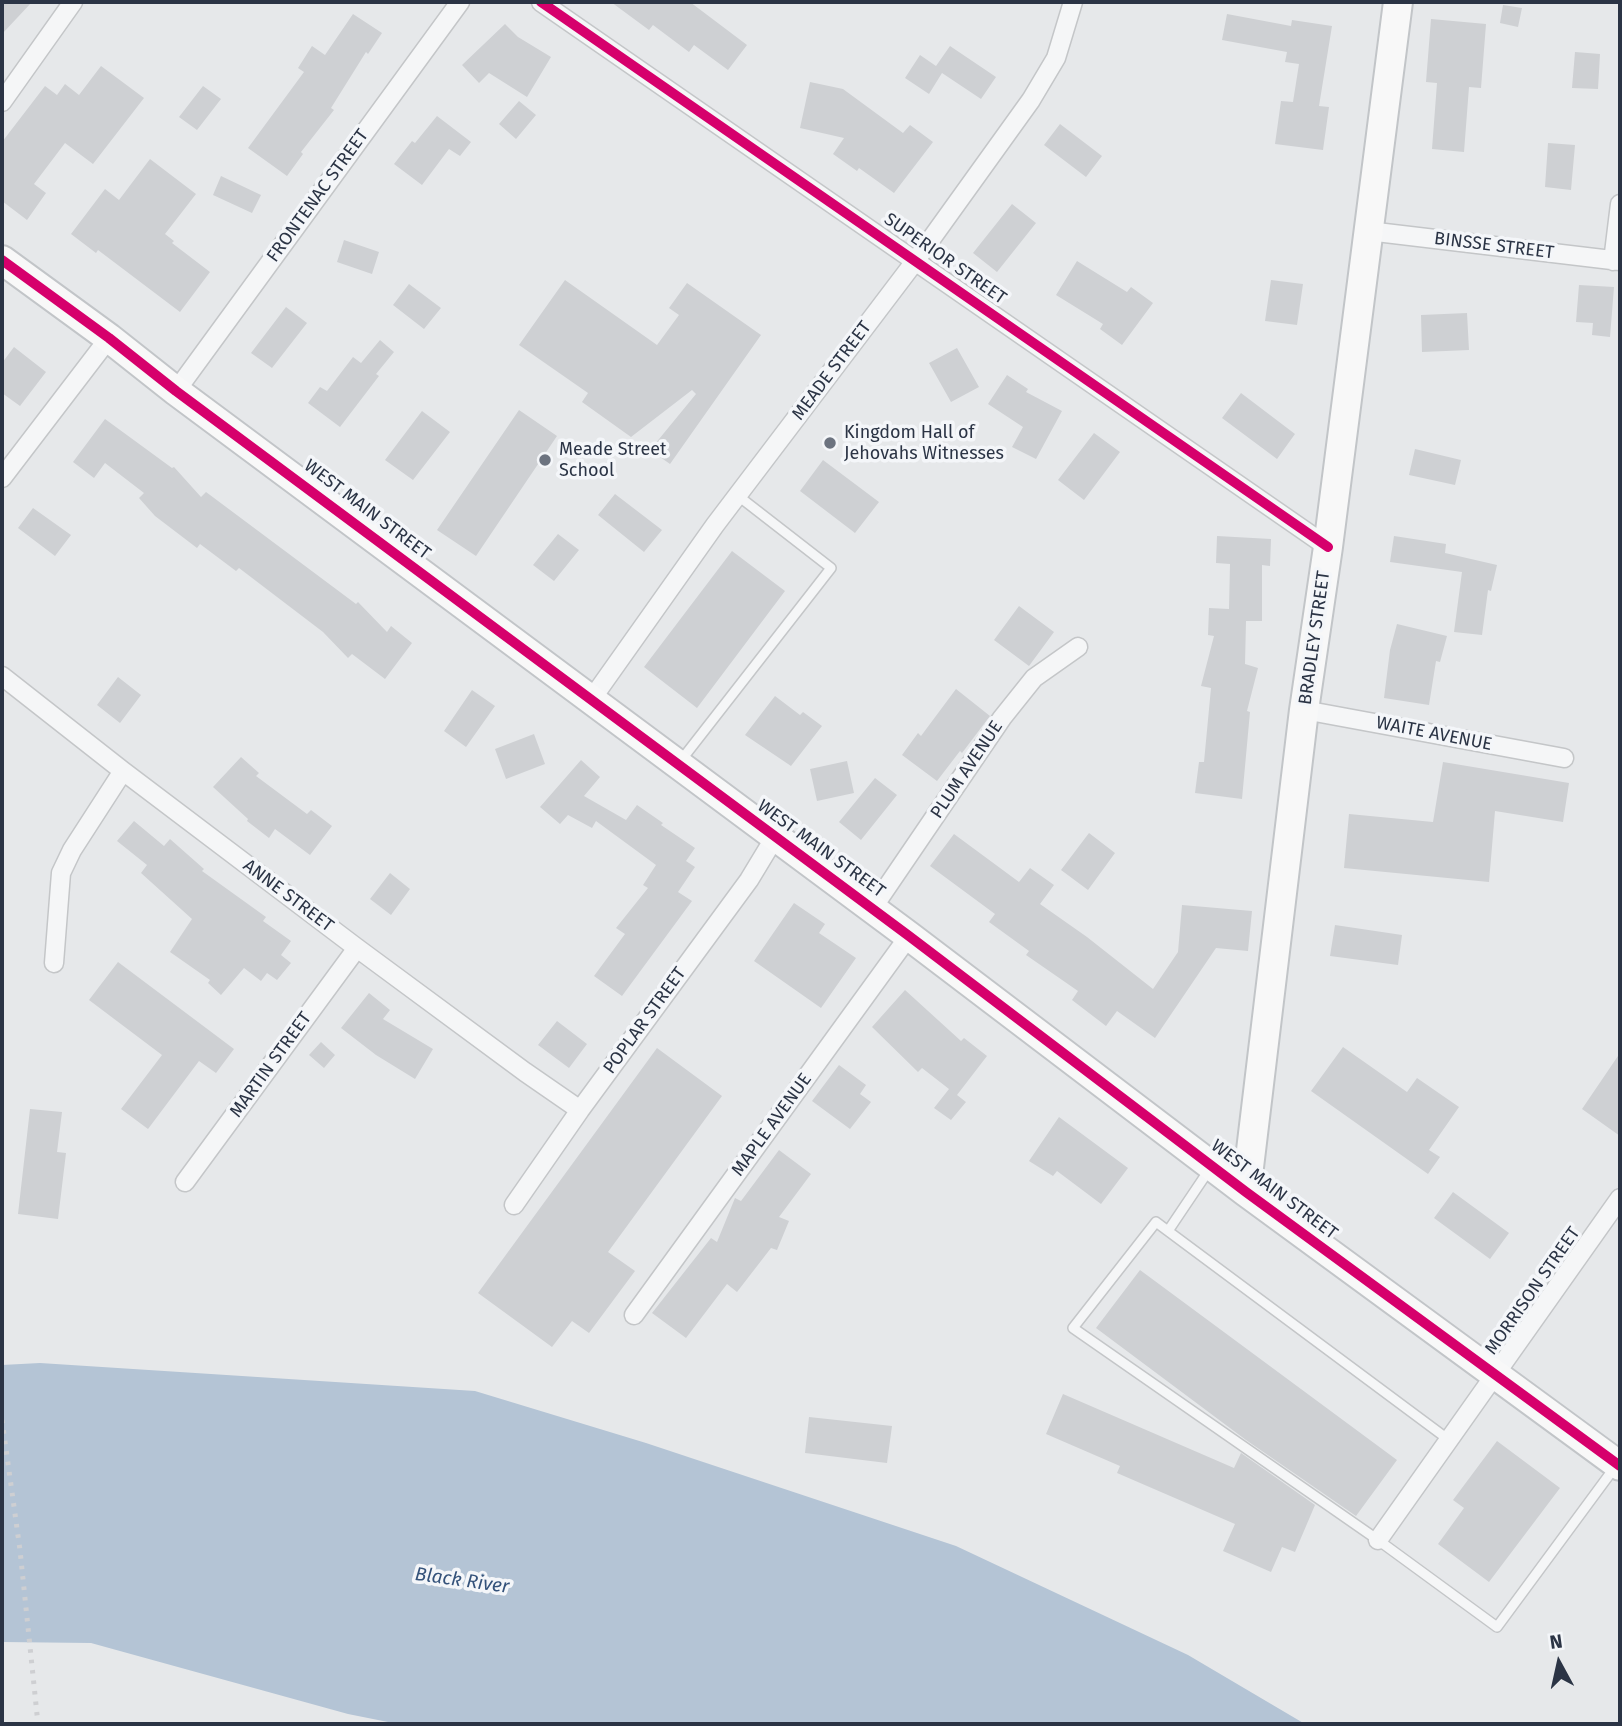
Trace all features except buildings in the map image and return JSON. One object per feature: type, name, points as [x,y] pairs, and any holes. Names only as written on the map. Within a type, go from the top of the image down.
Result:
[{"type":"main road","name":"BRADLEY STREET","points":[[1246,1192],[1304,710],[1328,547],[1398,2]]},
{"type":"main road","name":"WEST MAIN STREET","points":[[2,260],[909,936],[1246,1192],[1619,1465]]},
{"type":"street","points":[[2,102],[73,2]]},
{"type":"street","name":"FRONTENAC STREET","points":[[176,391],[460,2]]},
{"type":"street","name":"SUPERIOR STREET","points":[[541,2],[1328,547]]},
{"type":"street","name":"MEADE STREET","points":[[590,700],[737,495],[916,260],[1031,100],[1056,58],[1073,2]]},
{"type":"street","points":[[1617,261],[1620,204]]},
{"type":"street","name":"BINSSE STREET","points":[[1368,231],[1617,261]]},
{"type":"street","points":[[2,478],[109,338]]},
{"type":"street","name":"PLUM AVENUE","points":[[872,909],[1002,718],[1034,678],[1078,648]]},
{"type":"street","name":"ANNE STREET","points":[[2,676],[356,948],[580,1110]]},
{"type":"street","name":"WAITE AVENUE","points":[[1304,710],[1564,758]]},
{"type":"street","points":[[54,963],[61,873],[72,850],[123,771]]},
{"type":"street","name":"POPLAR STREET","points":[[514,1205],[580,1110],[749,880],[775,837]]},
{"type":"street","name":"MAPLE AVENUE","points":[[634,1315],[909,936]]},
{"type":"street","name":"MARTIN STREET","points":[[185,1182],[356,948]]},
{"type":"street","name":"MORRISON STREET","points":[[1378,1540],[1620,1198]]},
{"type":"lane","points":[[678,765],[831,568],[737,495]]},
{"type":"lane","points":[[1168,1231],[1212,1165]]},
{"type":"lane","points":[[1449,1440],[1156,1222],[1073,1328],[1378,1540],[1497,1627],[1619,1465]]},
{"type":"water","name":"Black River","points":[[40,1363],[475,1391],[646,1443],[956,1546],[1188,1655],[1305,1724],[398,1724],[348,1714],[91,1643],[2,1642],[2,1365]]},
{"type":"railway","points":[[2,1420],[20,1550],[38,1724]]},
{"type":"cycle path","points":[[541,2],[1328,547]]},
{"type":"cycle path","points":[[2,260],[909,936],[1246,1192],[1620,1466]]},
{"type":"place","name":"Kingdom Hall of Jehovahs Witnesses","points":[[830,443]]},
{"type":"place","name":"Meade Street School","points":[[545,460]]}]
